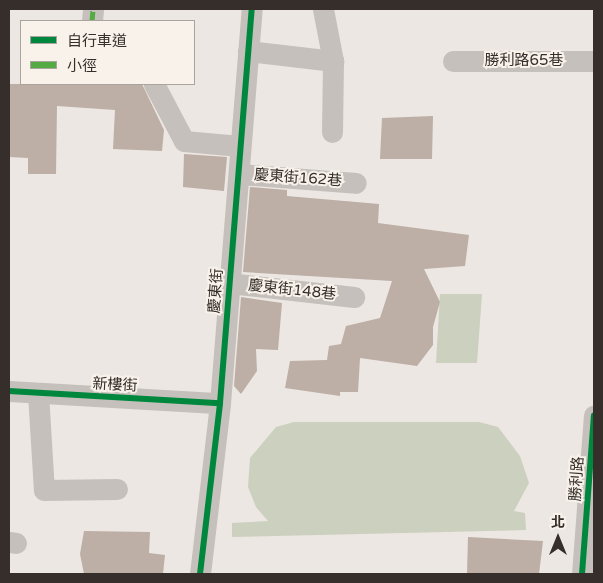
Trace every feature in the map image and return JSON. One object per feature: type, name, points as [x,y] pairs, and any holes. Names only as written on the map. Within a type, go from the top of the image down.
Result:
[{"type":"street","name":"慶東街","points":[[200,574],[220,404],[252,9]]},
{"type":"street","points":[[323,9],[333,61],[332,132]]},
{"type":"street","points":[[248,51],[333,61]]},
{"type":"street","name":"勝利路65巷","points":[[453,61],[594,61]]},
{"type":"street","points":[[155,85],[184,141],[240,146]]},
{"type":"street","name":"慶東街162巷","points":[[240,174],[356,183]]},
{"type":"street","name":"慶東街148巷","points":[[229,283],[354,297]]},
{"type":"street","name":"新樓街","points":[[9,391],[220,404]]},
{"type":"street","points":[[38,392],[44,490],[117,489]]},
{"type":"street","name":"勝利路","points":[[582,574],[594,422]]},
{"type":"green space","points":[[440,294],[482,294],[477,363],[436,363]]},
{"type":"green space","points":[[294,422],[479,422],[498,427],[520,456],[529,483],[514,511],[525,513],[526,530],[232,537],[232,523],[268,521],[256,507],[248,487],[250,458],[276,427]]},
{"type":"building","points":[[9,84],[142,85],[164,130],[162,151],[113,149],[115,110],[57,106],[56,174],[28,174],[28,158],[9,157]]},
{"type":"building","points":[[433,116],[432,159],[380,159],[382,118]]},
{"type":"building","points":[[184,154],[227,157],[224,191],[183,187]]},
{"type":"building","points":[[250,187],[287,190],[287,196],[379,204],[378,223],[469,235],[465,266],[424,269],[440,302],[433,327],[433,345],[417,366],[360,358],[358,392],[340,392],[340,396],[285,388],[290,361],[327,360],[329,346],[341,344],[346,326],[380,318],[392,281],[243,272]]},
{"type":"building","points":[[241,297],[282,303],[278,350],[256,349],[257,371],[241,394],[234,386]]},
{"type":"building","points":[[84,531],[150,532],[149,553],[165,555],[163,574],[84,574],[80,554]]},
{"type":"building","points":[[468,537],[543,541],[539,574],[467,574]]},
{"type":"marked path","points":[[92,20],[93,9]]},
{"type":"cycle path","points":[[200,574],[220,403],[252,9]]},
{"type":"cycle path","points":[[9,391],[220,403]]},
{"type":"cycle path","points":[[582,574],[594,415]]}]
